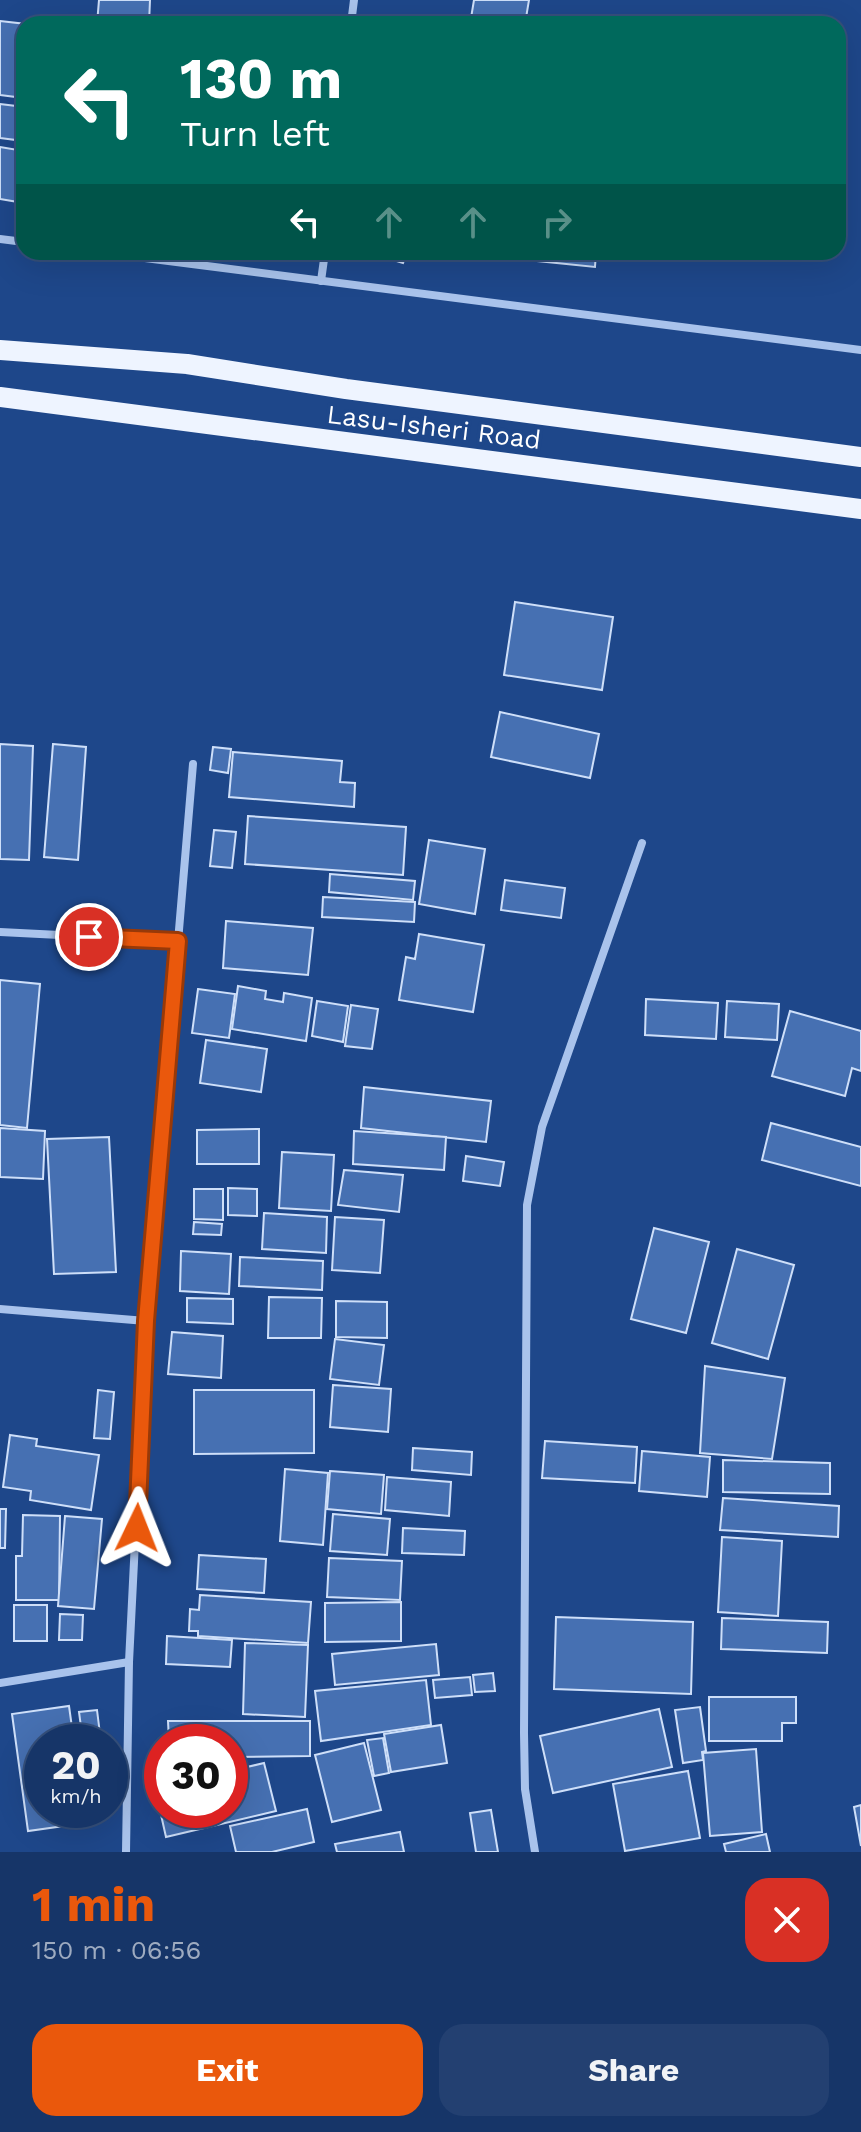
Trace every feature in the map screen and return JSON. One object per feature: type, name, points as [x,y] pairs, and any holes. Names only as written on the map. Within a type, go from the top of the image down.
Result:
[{"type":"main road","name":"Lasu-Isheri Road","points":[[0,350],[187,364],[346,389],[861,457]]},
{"type":"main road","name":"Lasu-Isheri Road","points":[[0,397],[861,509]]},
{"type":"street","points":[[160,260],[861,350]]},
{"type":"street","points":[[321,281],[324,260]]},
{"type":"street","points":[[126,1852],[129,1662],[146,1321],[193,764]]},
{"type":"street","points":[[535,1852],[525,1789],[524,1733],[527,1205],[542,1127],[642,843]]},
{"type":"street","points":[[0,932],[178,941]]},
{"type":"street","points":[[0,1309],[146,1321]]},
{"type":"street","points":[[0,1683],[129,1662]]},
{"type":"building","points":[[99,0],[150,0],[149,16],[98,16]]},
{"type":"building","points":[[474,0],[529,0],[526,16],[471,16]]},
{"type":"building","points":[[0,21],[16,23],[16,97],[0,95]]},
{"type":"building","points":[[0,104],[16,106],[16,140],[0,138]]},
{"type":"building","points":[[0,147],[16,150],[16,202],[0,199]]},
{"type":"building","points":[[528,260],[595,260],[595,267]]},
{"type":"building","points":[[515,602],[613,617],[602,690],[504,675]]},
{"type":"building","points":[[500,712],[599,734],[590,778],[491,757]]},
{"type":"building","points":[[0,744],[33,746],[29,860],[0,859]]},
{"type":"building","points":[[53,744],[86,747],[78,860],[44,857]]},
{"type":"building","points":[[213,747],[231,749],[228,773],[210,770]]},
{"type":"building","points":[[233,752],[342,761],[340,782],[355,783],[354,807],[229,797]]},
{"type":"building","points":[[248,816],[406,827],[403,875],[245,864]]},
{"type":"building","points":[[214,830],[236,832],[232,868],[210,866]]},
{"type":"building","points":[[429,840],[485,849],[475,914],[419,904]]},
{"type":"building","points":[[330,874],[415,881],[413,900],[329,892]]},
{"type":"building","points":[[505,880],[565,888],[561,918],[501,910]]},
{"type":"building","points":[[323,897],[415,902],[414,922],[322,917]]},
{"type":"building","points":[[226,921],[313,928],[308,975],[223,968]]},
{"type":"building","points":[[419,934],[484,945],[473,1012],[399,1000],[406,957],[415,959]]},
{"type":"building","points":[[0,980],[40,984],[27,1128],[0,1125]]},
{"type":"building","points":[[238,986],[266,991],[265,999],[283,1002],[284,993],[312,998],[306,1041],[232,1029]]},
{"type":"building","points":[[198,989],[235,994],[229,1038],[192,1033]]},
{"type":"building","points":[[646,999],[718,1003],[716,1039],[645,1035]]},
{"type":"building","points":[[317,1001],[348,1006],[343,1042],[312,1036]]},
{"type":"building","points":[[727,1001],[779,1004],[777,1040],[725,1037]]},
{"type":"building","points":[[351,1005],[378,1009],[372,1049],[345,1046]]},
{"type":"building","points":[[790,1011],[861,1031],[861,1071],[852,1068],[845,1096],[772,1076]]},
{"type":"building","points":[[206,1040],[267,1049],[261,1092],[200,1083]]},
{"type":"building","points":[[364,1087],[491,1101],[486,1142],[361,1128]]},
{"type":"building","points":[[771,1123],[861,1147],[861,1186],[762,1160]]},
{"type":"building","points":[[0,1128],[45,1131],[43,1179],[0,1177]]},
{"type":"building","points":[[259,1129],[259,1164],[197,1164],[197,1130]]},
{"type":"building","points":[[354,1131],[446,1137],[444,1170],[353,1164]]},
{"type":"building","points":[[109,1137],[116,1272],[54,1274],[47,1139]]},
{"type":"building","points":[[282,1152],[334,1155],[331,1211],[279,1208]]},
{"type":"building","points":[[466,1156],[504,1162],[500,1186],[463,1181]]},
{"type":"building","points":[[344,1170],[403,1175],[399,1212],[338,1205]]},
{"type":"building","points":[[228,1188],[257,1189],[257,1216],[228,1215]]},
{"type":"building","points":[[194,1189],[223,1189],[223,1220],[194,1219]]},
{"type":"building","points":[[264,1213],[327,1217],[326,1253],[262,1249]]},
{"type":"building","points":[[335,1217],[384,1220],[380,1273],[332,1270]]},
{"type":"building","points":[[194,1222],[222,1224],[221,1235],[193,1234]]},
{"type":"building","points":[[654,1228],[709,1242],[686,1333],[631,1319]]},
{"type":"building","points":[[737,1249],[794,1265],[768,1359],[712,1343]]},
{"type":"building","points":[[181,1251],[231,1254],[229,1294],[180,1291]]},
{"type":"building","points":[[240,1257],[323,1261],[322,1290],[239,1286]]},
{"type":"building","points":[[269,1297],[322,1298],[321,1338],[268,1338]]},
{"type":"building","points":[[187,1298],[233,1299],[233,1324],[187,1322]]},
{"type":"building","points":[[336,1301],[387,1302],[387,1338],[336,1337]]},
{"type":"building","points":[[172,1332],[223,1336],[221,1378],[168,1374]]},
{"type":"building","points":[[335,1339],[384,1345],[379,1385],[330,1379]]},
{"type":"building","points":[[705,1366],[785,1378],[772,1459],[700,1453]]},
{"type":"building","points":[[333,1385],[391,1389],[388,1432],[330,1427]]},
{"type":"building","points":[[98,1390],[114,1392],[110,1439],[94,1438]]},
{"type":"building","points":[[194,1390],[314,1390],[314,1453],[194,1454]]},
{"type":"building","points":[[10,1435],[37,1439],[36,1446],[99,1455],[91,1510],[30,1500],[31,1491],[3,1487]]},
{"type":"building","points":[[545,1441],[637,1447],[635,1483],[542,1478]]},
{"type":"building","points":[[413,1448],[472,1452],[471,1475],[412,1470]]},
{"type":"building","points":[[642,1451],[710,1457],[707,1497],[639,1491]]},
{"type":"building","points":[[723,1460],[830,1463],[830,1494],[723,1492]]},
{"type":"building","points":[[285,1469],[328,1473],[323,1545],[280,1541]]},
{"type":"building","points":[[330,1471],[384,1475],[381,1514],[327,1509]]},
{"type":"building","points":[[387,1477],[451,1482],[449,1516],[385,1510]]},
{"type":"building","points":[[723,1498],[839,1506],[838,1537],[720,1530]]},
{"type":"building","points":[[0,1509],[6,1509],[5,1548],[0,1548]]},
{"type":"building","points":[[333,1514],[390,1519],[387,1555],[330,1551]]},
{"type":"building","points":[[23,1515],[60,1516],[59,1600],[16,1600],[16,1556],[22,1556]]},
{"type":"building","points":[[65,1516],[102,1519],[94,1609],[58,1606]]},
{"type":"building","points":[[403,1528],[465,1531],[464,1555],[402,1553]]},
{"type":"building","points":[[722,1537],[782,1541],[778,1616],[718,1612]]},
{"type":"building","points":[[199,1555],[266,1559],[264,1593],[197,1589]]},
{"type":"building","points":[[329,1558],[402,1561],[400,1600],[327,1597]]},
{"type":"building","points":[[200,1595],[311,1602],[308,1643],[198,1636],[198,1631],[189,1631],[190,1609],[199,1610]]},
{"type":"building","points":[[401,1602],[401,1641],[325,1642],[325,1603]]},
{"type":"building","points":[[14,1605],[47,1605],[47,1641],[14,1641]]},
{"type":"building","points":[[60,1614],[83,1615],[82,1640],[59,1640]]},
{"type":"building","points":[[556,1617],[693,1622],[691,1694],[554,1689]]},
{"type":"building","points":[[722,1618],[828,1622],[827,1653],[721,1649]]},
{"type":"building","points":[[167,1636],[232,1640],[230,1667],[166,1664]]},
{"type":"building","points":[[245,1643],[308,1645],[305,1717],[243,1714]]},
{"type":"building","points":[[436,1644],[439,1675],[335,1685],[332,1654]]},
{"type":"building","points":[[493,1673],[495,1691],[475,1692],[473,1675]]},
{"type":"building","points":[[470,1677],[472,1695],[435,1698],[433,1680]]},
{"type":"building","points":[[426,1680],[431,1725],[321,1741],[315,1691]]},
{"type":"building","points":[[709,1697],[796,1697],[796,1723],[782,1723],[782,1741],[709,1741]]},
{"type":"building","points":[[69,1706],[72,1724],[24,1724],[24,1802],[12,1714]]},
{"type":"building","points":[[700,1707],[706,1751],[702,1752],[703,1760],[683,1763],[675,1710]]},
{"type":"building","points":[[659,1709],[672,1767],[553,1793],[540,1736]]},
{"type":"building","points":[[97,1710],[99,1724],[81,1724],[79,1712]]},
{"type":"building","points":[[168,1721],[310,1721],[310,1756],[248,1757],[248,1724],[168,1724]]},
{"type":"building","points":[[441,1725],[447,1763],[391,1772],[384,1734]]},
{"type":"building","points":[[383,1738],[389,1773],[374,1776],[367,1740]]},
{"type":"building","points":[[364,1743],[381,1810],[332,1822],[315,1755]]},
{"type":"building","points":[[756,1749],[762,1832],[710,1836],[703,1753]]},
{"type":"building","points":[[264,1763],[276,1811],[248,1818],[248,1767]]},
{"type":"building","points":[[688,1771],[700,1838],[625,1851],[613,1784]]},
{"type":"building","points":[[861,1805],[861,1846],[854,1807]]},
{"type":"building","points":[[307,1809],[314,1842],[272,1852],[236,1852],[230,1828],[248,1828],[248,1822]]},
{"type":"building","points":[[491,1810],[498,1852],[476,1852],[470,1813]]},
{"type":"building","points":[[164,1828],[204,1828],[166,1837]]},
{"type":"building","points":[[400,1832],[404,1852],[337,1852],[335,1844]]},
{"type":"building","points":[[766,1834],[770,1852],[726,1852],[724,1844]]},
{"type":"route","points":[[89,937],[178,941],[146,1321],[137,1528]]}]
